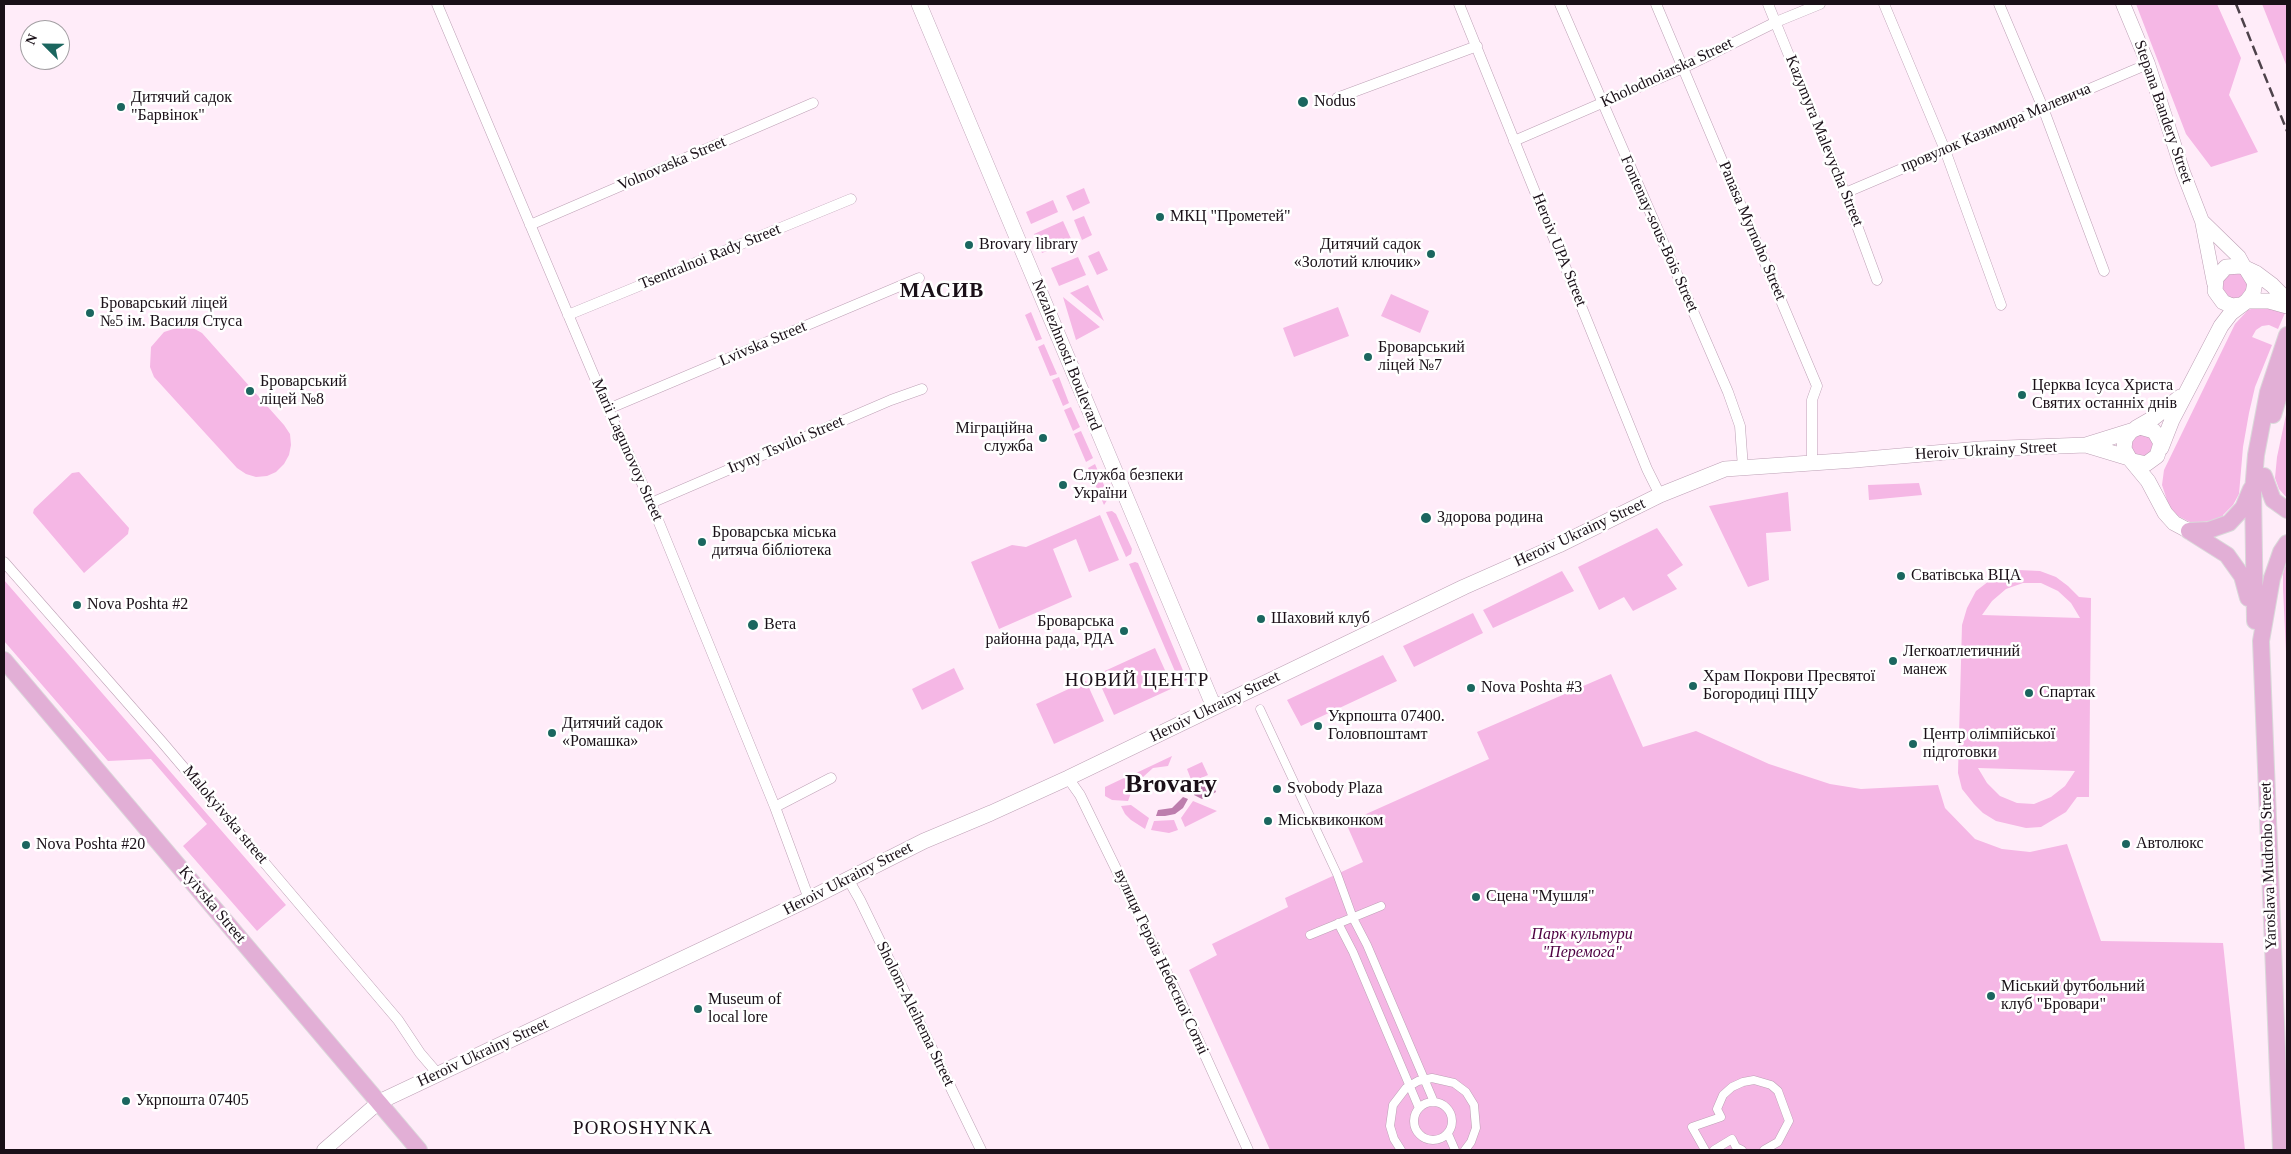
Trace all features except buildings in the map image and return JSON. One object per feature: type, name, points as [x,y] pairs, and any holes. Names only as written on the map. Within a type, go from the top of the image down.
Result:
[{"type":"main road","name":"Nezalezhnosti Boulevard","points":[[919,4],[1214,707]]},
{"type":"main road","points":[[2214,340],[2217,312],[2215,287],[2218,273],[2226,267],[2236,265],[2246,269],[2272,285],[2287,300]]},
{"type":"main road","points":[[2131,460],[2146,464],[2154,460],[2224,321],[2253,293],[2255,283],[2246,269]]},
{"type":"main road","points":[[2215,287],[2220,299],[2227,304],[2269,301],[2287,306]]},
{"type":"main road","points":[[2260,621],[2259,479],[2261,418],[2284,342]]},
{"type":"main road","points":[[2189,531],[2209,530],[2229,523],[2243,508],[2259,479],[2270,425],[2287,370]]},
{"type":"main road","name":"Heroiv Ukrainy Street","points":[[379,1102],[809,899],[924,841],[1068,778],[1660,495],[1725,469],[1812,464],[1980,449],[2086,444],[2133,429],[2166,409],[2191,384]]},
{"type":"main road","points":[[2157,497],[2155,474],[2160,450],[2159,438],[2154,431],[2145,427],[2133,429],[2124,444],[2131,460],[2144,475],[2169,518],[2227,554],[2238,568],[2260,621]]},
{"type":"main road","name":"Heroiv Ukrainy Street","points":[[2086,444],[2131,460]]},
{"type":"main road","points":[[2259,479],[2273,500],[2287,510]]},
{"type":"main road","points":[[2260,621],[2274,569],[2280,552],[2287,543]]},
{"type":"main road","name":"Yaroslava Mudroho Street","points":[[2260,621],[2281,1150]]},
{"type":"main road","name":"Kyivska Street","points":[[4,660],[419,1150]]},
{"type":"street","name":"Marii Lagunovoy Street","points":[[437,4],[608,409],[651,503],[775,807],[809,899]]},
{"type":"street","name":"Heroiv UPA Street","points":[[1459,4],[1647,469],[1660,495]]},
{"type":"street","name":"Fontenay-sous-Bois Street","points":[[1560,4],[1728,392],[1740,426],[1743,468]]},
{"type":"street","name":"Panasa Myrnoho Street","points":[[1656,4],[1817,386],[1812,400],[1812,464]]},
{"type":"street","name":"Kazymyra Malevycha Street","points":[[1768,4],[1845,193],[1878,280]]},
{"type":"street","name":"Kholodnoiarska Street","points":[[1514,141],[1683,68],[1776,22],[1820,4]]},
{"type":"street","points":[[1884,4],[1945,150],[2002,304]]},
{"type":"street","points":[[1999,4],[2042,108],[2104,271]]},
{"type":"street","name":"Stepana Bandery Street","points":[[2124,4],[2148,64],[2183,172],[2202,221],[2215,287]]},
{"type":"street","points":[[1337,98],[1477,46]]},
{"type":"street","name":"провулок Казимира Малевича","points":[[1845,193],[2148,64]]},
{"type":"street","name":"Volnovaska Street","points":[[530,225],[813,103]]},
{"type":"street","name":"Tsentralnoi Rady Street","points":[[568,315],[851,199]]},
{"type":"street","name":"Stepana Bandery Street","points":[[2202,221],[2239,257],[2246,269]]},
{"type":"street","name":"Lvivska Street","points":[[608,409],[919,278]]},
{"type":"street","name":"Iryny Tsviloi Street","points":[[651,503],[922,389]]},
{"type":"street","name":"Malokyivska street","points":[[4,562],[264,860],[398,1020],[420,1054],[438,1074]]},
{"type":"street","points":[[1260,709],[1337,874],[1353,918],[1367,945],[1434,1102]]},
{"type":"street","points":[[775,807],[831,778]]},
{"type":"street","name":"вулиця Героїв Небесної Сотні","points":[[1068,778],[1080,795],[1180,1000],[1248,1150]]},
{"type":"street","name":"Sholom-Aleihema Street","points":[[848,879],[860,900],[981,1150]]},
{"type":"street","points":[[1310,935],[1380,906]]},
{"type":"street","points":[[1338,923],[1353,952],[1419,1108]]},
{"type":"street","points":[[1401,1150],[1392,1133],[1390,1119],[1397,1098],[1410,1085],[1424,1079],[1447,1080],[1460,1087],[1470,1098],[1476,1112],[1476,1128],[1471,1142],[1465,1150]]},
{"type":"street","points":[[1705,1150],[1692,1127],[1721,1117],[1717,1109],[1723,1095],[1732,1087],[1742,1082],[1754,1080],[1771,1085],[1778,1091],[1789,1121],[1778,1142],[1764,1150]]},
{"type":"street","points":[[324,1150],[379,1102]]},
{"type":"street","points":[[1434,1102],[1445,1106],[1451,1113],[1452,1125],[1448,1134],[1443,1138],[1433,1141],[1420,1136],[1415,1128],[1414,1118],[1419,1108],[1426,1103],[1434,1102]]},
{"type":"street","points":[[1448,1134],[1455,1150]]},
{"type":"street","points":[[1714,1150],[1732,1139],[1736,1147],[1742,1150]]},
{"type":"street","points":[[1433,1141],[1436,1150]]},
{"type":"green space","points":[[2136,4],[2217,4],[2241,58],[2229,95],[2258,152],[2211,167],[2186,134]]},
{"type":"green space","points":[[2262,4],[2287,4],[2287,67]]},
{"type":"green space","points":[[1084,188],[1090,203],[1073,211],[1066,196]]},
{"type":"green space","points":[[1053,200],[1058,212],[1031,224],[1026,212]]},
{"type":"green space","points":[[1084,216],[1092,235],[1082,240],[1074,220]]},
{"type":"green space","points":[[1063,221],[1072,241],[1042,253],[1034,234]]},
{"type":"green space","points":[[1099,251],[1108,270],[1097,275],[1088,256]]},
{"type":"green space","points":[[1078,257],[1086,275],[1059,286],[1051,268]]},
{"type":"green space","points":[[2233,272],[2242,274],[2249,286],[2237,301],[2224,297],[2220,281]]},
{"type":"green space","points":[[1088,285],[1104,321],[1070,293]]},
{"type":"green space","points":[[1391,294],[1429,311],[1420,333],[1381,316]]},
{"type":"green space","points":[[1063,297],[1100,327],[1076,340]]},
{"type":"green space","points":[[2261,306],[2285,313],[2278,329],[2269,325],[2262,326],[2256,330],[2252,337],[2272,345],[2255,387],[2249,413],[2243,447],[2239,494],[2233,505],[2223,515],[2223,520],[2192,523],[2176,515],[2169,506],[2162,485],[2164,470],[2235,324],[2248,310]]},
{"type":"green space","points":[[1338,307],[1349,336],[1294,357],[1283,328]]},
{"type":"green space","points":[[1031,312],[1042,339],[1036,341],[1025,315]]},
{"type":"green space","points":[[183,326],[193,328],[202,333],[290,434],[291,445],[289,455],[276,472],[267,476],[256,477],[246,474],[237,468],[154,377],[150,367],[151,347],[164,332]]},
{"type":"green space","points":[[1044,344],[1057,374],[1050,376],[1038,347]]},
{"type":"green space","points":[[1059,377],[1069,403],[1063,406],[1052,380]]},
{"type":"green space","points":[[1071,407],[1080,427],[1073,431],[1064,410]]},
{"type":"green space","points":[[2287,410],[2287,498],[2279,489],[2275,478],[2277,457]]},
{"type":"green space","points":[[1081,431],[1093,458],[1086,462],[1074,434]]},
{"type":"green space","points":[[2150,433],[2155,449],[2143,458],[2131,452],[2133,435]]},
{"type":"green space","points":[[1095,464],[1109,497],[1104,505],[1088,468]]},
{"type":"green space","points":[[79,472],[129,528],[128,534],[84,573],[33,513],[34,509],[72,473]]},
{"type":"green space","points":[[1919,483],[1922,495],[1869,500],[1868,485]]},
{"type":"green space","points":[[1788,492],[1791,531],[1766,533],[1769,580],[1748,587],[1709,506]]},
{"type":"green space","points":[[1112,511],[1116,514],[1132,549],[1131,554],[1126,557],[1106,512]]},
{"type":"green space","points":[[1100,515],[1119,560],[1089,572],[1076,539],[1053,549],[1072,597],[999,629],[971,562],[1012,545],[1026,547]]},
{"type":"green space","points":[[1657,528],[1683,565],[1667,575],[1677,589],[1633,611],[1624,597],[1599,610],[1578,567]]},
{"type":"green space","points":[[2287,562],[2287,673],[2283,573]]},
{"type":"green space","points":[[1138,563],[1187,680],[1180,683],[1129,564]]},
{"type":"green space","points":[[2018,570],[2040,571],[2056,577],[2079,597],[2091,598],[2089,797],[2077,797],[2066,812],[2041,827],[2026,828],[1996,821],[1983,813],[1962,789],[1958,773],[1962,625],[1967,608],[1976,591],[1989,581],[2005,573]],"holes":[[[2023,583],[2041,583],[2058,591],[2071,603],[2080,618],[1982,615],[1992,601],[2006,589]],[[1978,768],[2075,771],[2065,786],[2051,797],[2034,804],[2017,803],[2000,796],[1987,783]]]},
{"type":"green space","points":[[1562,571],[1574,591],[1493,628],[1483,610]]},
{"type":"green space","points":[[4,580],[286,905],[257,931],[183,846],[207,824],[151,759],[108,761],[4,641]]},
{"type":"green space","points":[[1473,613],[1483,633],[1414,667],[1403,646]]},
{"type":"green space","points":[[1155,648],[1173,688],[1114,715],[1096,675]]},
{"type":"green space","points":[[1383,655],[1397,681],[1301,726],[1287,700]]},
{"type":"green space","points":[[954,668],[964,689],[922,710],[912,689]]},
{"type":"green space","name":"Парк культури \"Перемога\"","points":[[1611,674],[1643,747],[1696,731],[1769,764],[1830,784],[1861,789],[1938,785],[1945,808],[1975,839],[2002,849],[2030,852],[2067,844],[2101,941],[2223,943],[2245,1150],[1270,1150],[1189,970],[1217,955],[1212,944],[1288,907],[1285,898],[1363,862],[1346,823],[1489,759],[1477,732]]},
{"type":"green space","points":[[1086,681],[1104,721],[1054,744],[1036,704]]},
{"type":"green space","points":[[1172,756],[1168,766],[1153,768],[1143,777],[1134,774]]},
{"type":"green space","points":[[1202,762],[1208,775],[1192,782],[1187,769]]},
{"type":"green space","points":[[1124,778],[1131,780],[1134,785],[1128,801],[1112,800],[1105,796],[1105,787]]},
{"type":"green space","points":[[1193,801],[1217,811],[1185,827],[1181,818]]},
{"type":"green space","points":[[1131,805],[1149,818],[1145,829],[1131,820],[1121,806]]},
{"type":"green space","points":[[1174,820],[1178,830],[1169,833],[1151,830],[1154,821]]},
{"type":"shaded area","points":[[1210,779],[1216,792],[1202,799],[1194,795],[1195,787]]},
{"type":"shaded area","points":[[1183,797],[1188,799],[1183,808],[1175,814],[1156,816],[1158,810],[1172,808]]},
{"type":"railway","points":[[2236,4],[2287,131]]},
{"type":"place","name":"Nodus","points":[[1303,102]]},
{"type":"place","name":"Дитячий садок \"Барвінок\"","points":[[121,107]]},
{"type":"place","name":"МКЦ \"Прометей\"","points":[[1160,217]]},
{"type":"place","name":"Brovary library","points":[[969,245]]},
{"type":"place","name":"Дитячий садок «Золотий ключик»","points":[[1431,254]]},
{"type":"place","name":"Броварський ліцей №5 ім. Василя Стуса","points":[[90,313]]},
{"type":"place","name":"Броварський ліцей №7","points":[[1368,357]]},
{"type":"place","name":"Броварський ліцей №8","points":[[250,391]]},
{"type":"place","name":"Церква Ісуса Христа Святих останніх днів","points":[[2022,395]]},
{"type":"place","name":"Міграційна служба","points":[[1043,438]]},
{"type":"place","name":"Служба безпеки України","points":[[1063,485]]},
{"type":"place","name":"Здорова родина","points":[[1426,518]]},
{"type":"place","name":"Броварська міська дитяча бібліотека","points":[[702,542]]},
{"type":"place","name":"Сватівська ВЦА","points":[[1901,576]]},
{"type":"place","name":"Nova Poshta #2","points":[[77,605]]},
{"type":"place","name":"Шаховий клуб","points":[[1261,619]]},
{"type":"place","name":"Вета","points":[[753,625]]},
{"type":"place","name":"Броварська районна рада, РДА","points":[[1124,631]]},
{"type":"place","name":"Легкоатлетичний манеж","points":[[1893,661]]},
{"type":"place","name":"Храм Покрови Пресвятої Богородиці ПЦУ","points":[[1693,686]]},
{"type":"place","name":"Nova Poshta #3","points":[[1471,688]]},
{"type":"place","name":"Спартак","points":[[2029,693]]},
{"type":"place","name":"Укрпошта 07400. Головпоштамт","points":[[1318,726]]},
{"type":"place","name":"Дитячий садок «Ромашка»","points":[[552,733]]},
{"type":"place","name":"Центр олімпійської підготовки","points":[[1913,744]]},
{"type":"place","name":"Svobody Plaza","points":[[1277,789]]},
{"type":"place","name":"Міськвиконком","points":[[1268,821]]},
{"type":"place","name":"Автолюкс","points":[[2126,844]]},
{"type":"place","name":"Nova Poshta #20","points":[[26,845]]},
{"type":"place","name":"Сцена \"Мушля\"","points":[[1476,897]]},
{"type":"place","name":"Міський футбольний клуб \"Бровари\"","points":[[1991,996]]},
{"type":"place","name":"Museum of local lore","points":[[698,1009]]},
{"type":"place","name":"Укрпошта 07405","points":[[126,1101]]},
{"type":"district","name":"МАСИВ","points":[[942,292]]},
{"type":"district","name":"НОВИЙ ЦЕНТР","points":[[1137,681]]},
{"type":"district","name":"Brovary","points":[[1171,785]]},
{"type":"district","name":"POROSHYNKA","points":[[643,1129]]}]
